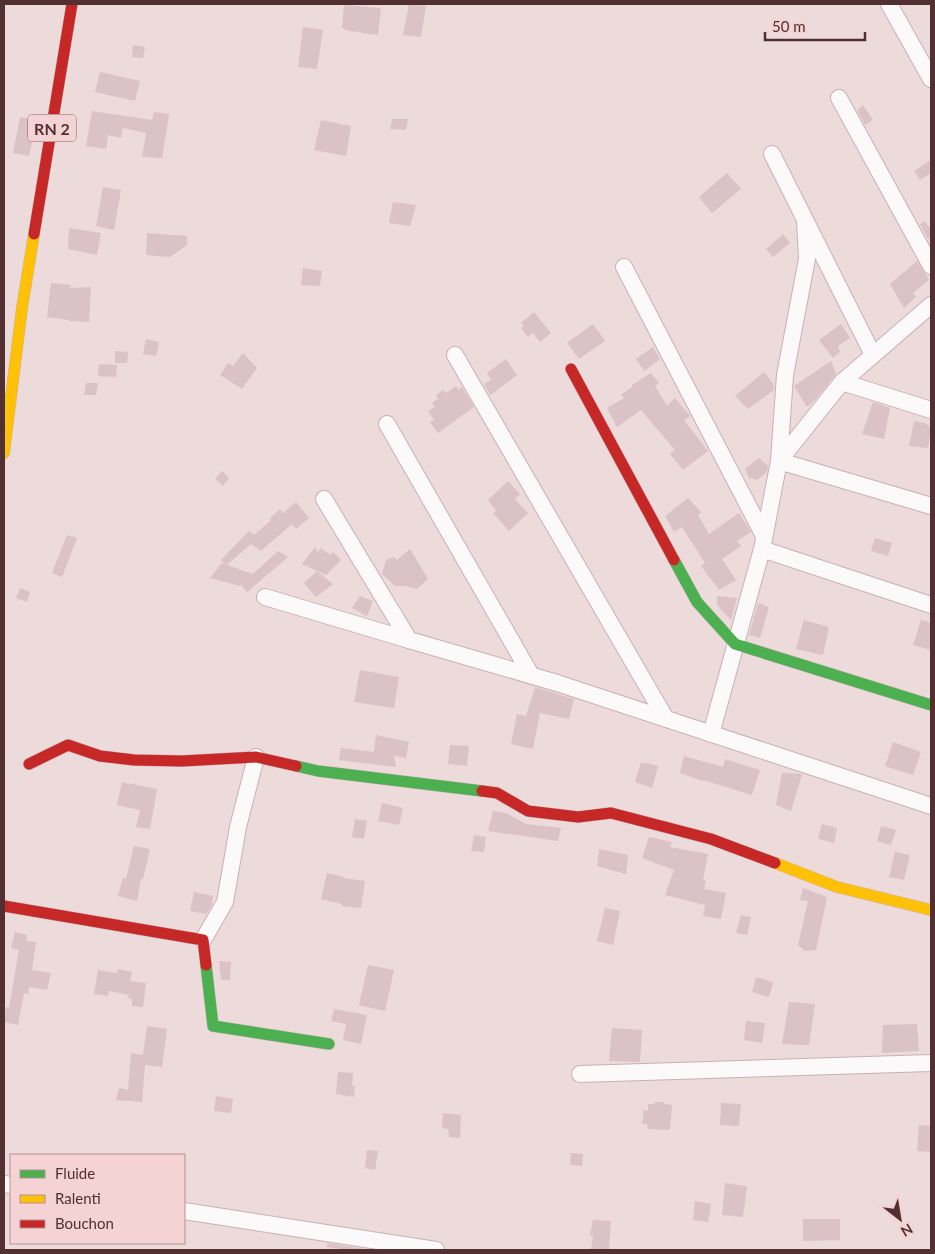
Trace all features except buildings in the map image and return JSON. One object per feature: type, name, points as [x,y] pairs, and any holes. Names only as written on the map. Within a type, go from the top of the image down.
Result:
[{"type":"main road","name":"RN 2","points":[[4,453],[22,308],[72,4]]},
{"type":"main road","points":[[571,369],[697,602],[735,644],[931,705]]},
{"type":"main road","points":[[29,764],[68,745],[100,756],[134,760],[182,761],[256,757],[318,771],[497,793],[528,811],[578,817],[611,813],[711,839],[837,887],[931,910]]},
{"type":"main road","points":[[4,906],[203,940],[213,1026],[329,1044]]},
{"type":"street","points":[[890,4],[931,79]]},
{"type":"street","points":[[840,98],[931,266]]},
{"type":"street","points":[[772,154],[873,355]]},
{"type":"street","points":[[711,734],[763,542],[779,461],[785,375],[807,260],[805,220]]},
{"type":"street","points":[[624,267],[763,542],[931,605]]},
{"type":"street","points":[[779,461],[842,382],[931,304]]},
{"type":"street","points":[[455,355],[666,719]]},
{"type":"street","points":[[842,382],[931,410]]},
{"type":"street","points":[[387,424],[532,675]]},
{"type":"street","points":[[779,461],[931,506]]},
{"type":"street","points":[[324,499],[409,640]]},
{"type":"street","points":[[265,597],[532,675],[931,806]]},
{"type":"street","points":[[203,940],[225,902],[238,827],[256,757]]},
{"type":"street","points":[[580,1074],[931,1063]]},
{"type":"street","points":[[185,1211],[436,1250]]},
{"type":"traffic: fast","points":[[674,560],[697,602],[735,644],[931,705]]},
{"type":"traffic: fast","points":[[296,766],[318,771],[482,791]]},
{"type":"traffic: fast","points":[[206,965],[213,1026],[329,1044]]},
{"type":"traffic: slow","points":[[4,453],[22,308],[34,234]]},
{"type":"traffic: slow","points":[[775,863],[837,887],[931,910]]},
{"type":"traffic: jam","points":[[34,234],[72,4]]},
{"type":"traffic: jam","points":[[571,369],[674,560]]},
{"type":"traffic: jam","points":[[29,764],[68,745],[100,756],[134,760],[182,761],[256,757],[296,766]]},
{"type":"traffic: jam","points":[[482,791],[497,793],[528,811],[578,817],[611,813],[711,839],[775,863]]},
{"type":"traffic: jam","points":[[4,906],[203,940],[206,965]]}]
